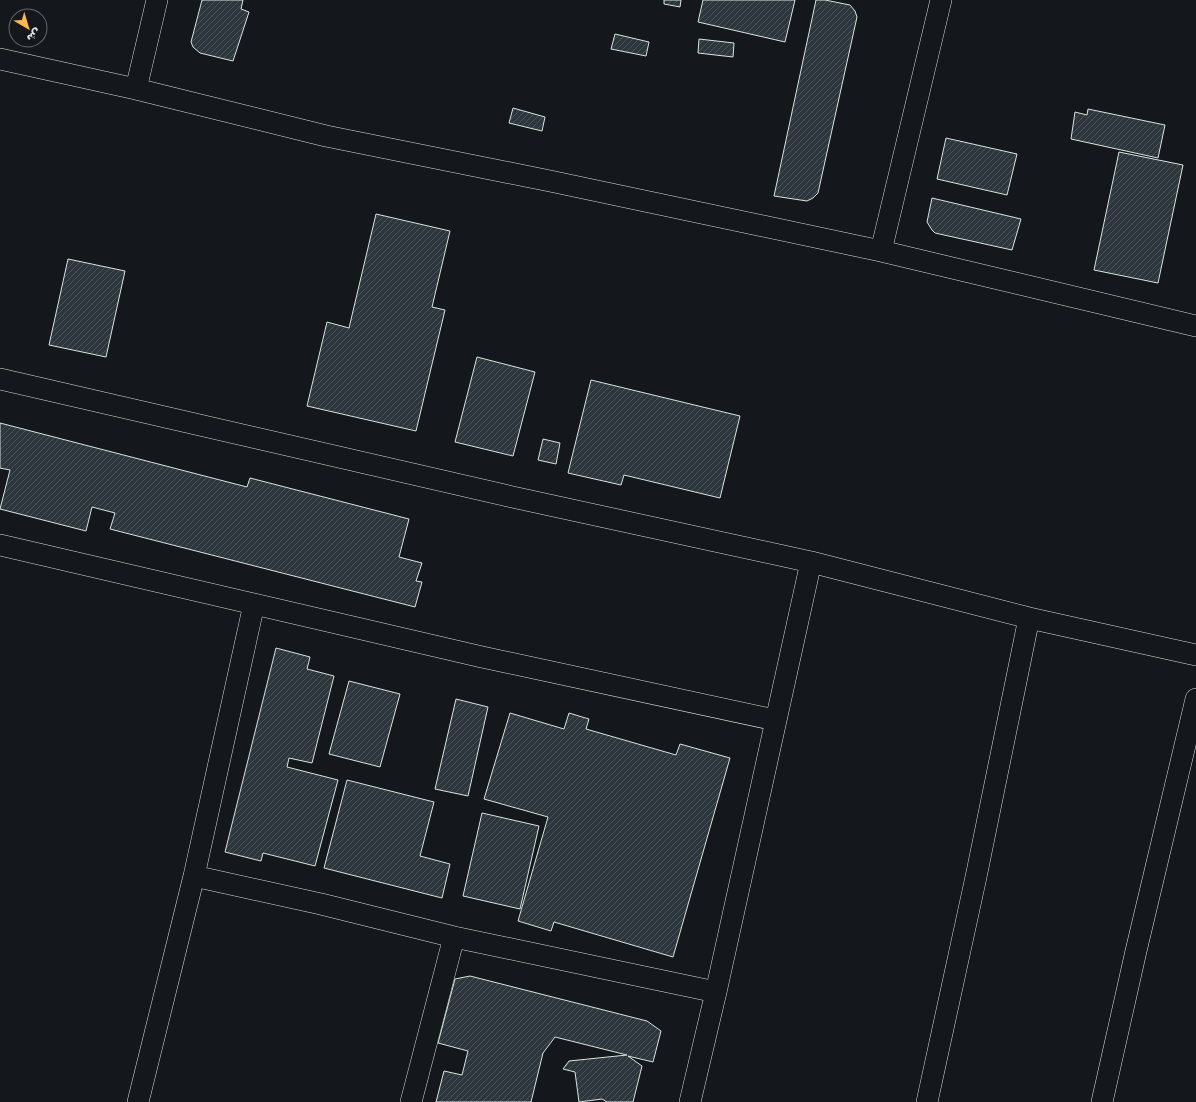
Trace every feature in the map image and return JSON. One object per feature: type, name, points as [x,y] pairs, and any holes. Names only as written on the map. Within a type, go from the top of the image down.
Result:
[{"type":"street","points":[[136,89],[157,0]]},
{"type":"street","points":[[881,251],[941,0]]},
{"type":"street","points":[[0,59],[136,89],[326,136],[535,178],[881,251],[1196,326]]},
{"type":"street","points":[[0,379],[509,496],[811,562],[1029,618],[1196,655]]},
{"type":"street","points":[[0,545],[482,657],[775,720]]},
{"type":"street","points":[[690,1102],[716,992],[811,562]]},
{"type":"street","points":[[138,1102],[194,876],[254,604]]},
{"type":"street","points":[[927,1102],[978,869],[1029,618]]},
{"type":"street","points":[[1102,1102],[1196,699]]},
{"type":"street","points":[[194,876],[322,904],[454,937],[716,992]]},
{"type":"street","points":[[411,1102],[454,937]]},
{"type":"building","points":[[202,0],[243,0],[241,9],[249,12],[233,61],[200,53],[193,47],[191,42]]},
{"type":"building","points":[[664,0],[681,0],[680,7],[664,4]]},
{"type":"building","points":[[703,0],[795,0],[785,42],[698,22]]},
{"type":"building","points":[[816,0],[825,0],[850,5],[855,11],[857,17],[818,193],[807,201],[774,196]]},
{"type":"building","points":[[615,34],[649,42],[646,56],[611,49]]},
{"type":"building","points":[[699,39],[734,43],[733,57],[698,53]]},
{"type":"building","points":[[513,108],[545,117],[542,131],[509,123]]},
{"type":"building","points":[[1088,109],[1165,125],[1158,158],[1071,139],[1075,112],[1087,115]]},
{"type":"building","points":[[946,138],[1017,154],[1007,195],[937,179]]},
{"type":"building","points":[[1119,152],[1183,165],[1158,283],[1094,270]]},
{"type":"building","points":[[932,198],[1021,219],[1012,250],[935,233],[927,222]]},
{"type":"building","points":[[376,214],[450,231],[432,307],[445,310],[416,431],[307,406],[327,322],[349,328]]},
{"type":"building","points":[[68,259],[125,271],[106,357],[49,345]]},
{"type":"building","points":[[477,357],[535,372],[513,456],[455,442]]},
{"type":"building","points":[[591,380],[740,416],[720,498],[624,475],[621,485],[568,473]]},
{"type":"building","points":[[0,423],[247,487],[250,478],[409,519],[399,557],[422,563],[416,581],[422,582],[415,607],[110,529],[115,513],[92,507],[86,531],[0,509],[10,470],[0,468]]},
{"type":"building","points":[[543,439],[560,443],[556,464],[538,460]]},
{"type":"building","points":[[276,648],[310,657],[307,669],[334,676],[312,763],[289,758],[287,767],[338,780],[315,866],[263,853],[261,861],[225,852]]},
{"type":"building","points":[[349,681],[400,694],[380,767],[329,754]]},
{"type":"building","points":[[456,699],[488,707],[468,796],[435,789]]},
{"type":"building","points":[[510,713],[564,729],[569,713],[589,719],[586,729],[676,755],[680,744],[730,758],[673,957],[554,922],[551,931],[518,921],[548,817],[484,799]]},
{"type":"building","points":[[347,780],[434,802],[420,856],[450,864],[442,898],[324,868]]},
{"type":"building","points":[[482,813],[539,826],[520,909],[463,896]]},
{"type":"building","points":[[470,976],[647,1021],[661,1031],[653,1062],[628,1056],[642,1066],[633,1102],[607,1102],[602,1099],[579,1102],[575,1072],[563,1069],[569,1061],[627,1055],[555,1037],[543,1053],[531,1102],[436,1102],[444,1071],[462,1075],[468,1051],[438,1043],[455,979]]}]
